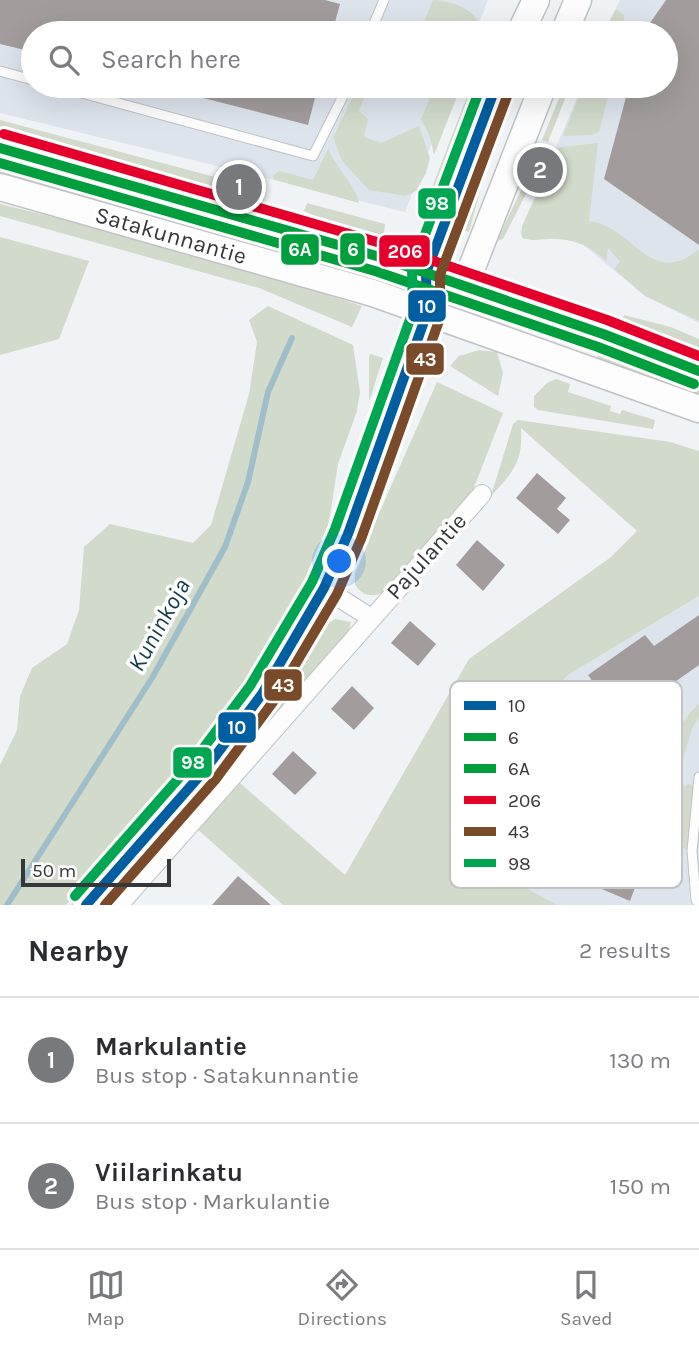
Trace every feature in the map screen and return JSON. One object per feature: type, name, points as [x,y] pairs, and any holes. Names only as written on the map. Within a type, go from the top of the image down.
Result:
[{"type":"main road","points":[[526,21],[536,0]]},
{"type":"main road","points":[[569,21],[578,0]]},
{"type":"main road","points":[[86,905],[204,771],[254,705],[324,588],[348,534],[427,313],[426,273],[492,98]]},
{"type":"main road","points":[[427,313],[465,285],[538,98]]},
{"type":"main road","name":"Satakunnantie","points":[[0,148],[240,215],[465,285],[653,351],[699,371]]},
{"type":"main road","name":"Satakunnantie","points":[[0,187],[242,254],[427,313],[699,409]]},
{"type":"street","name":"Pajulantie","points":[[119,905],[481,494]]},
{"type":"street","name":"Pajulantie","points":[[324,588],[370,618]]},
{"type":"lane","points":[[375,21],[384,0]]},
{"type":"lane","points":[[0,71],[21,77]]},
{"type":"lane","points":[[100,98],[313,156],[342,98]]},
{"type":"lane","points":[[699,777],[692,851],[696,900],[699,904]]},
{"type":"shaded area","points":[[0,0],[488,0],[480,21],[21,21],[21,98],[449,98],[405,212],[0,113]]},
{"type":"shaded area","points":[[620,0],[699,0],[699,323],[645,296],[581,243],[565,239],[523,239],[520,232],[577,98],[678,98],[678,21],[610,21]]},
{"type":"shaded area","points":[[699,596],[699,905],[514,905],[508,888],[682,888],[682,681],[562,681]]},
{"type":"green space","points":[[433,0],[457,5],[471,13],[478,21],[424,21]]},
{"type":"green space","points":[[616,9],[624,15],[624,21],[610,21]]},
{"type":"green space","points":[[352,98],[364,98],[359,111],[368,119],[364,137],[381,143],[419,126],[430,158],[426,173],[416,191],[405,196],[369,190],[342,161],[333,137]]},
{"type":"green space","points":[[430,98],[456,98],[434,155],[430,137],[421,119]]},
{"type":"green space","points":[[466,98],[473,98],[427,212],[423,211]]},
{"type":"green space","points":[[509,98],[514,98],[487,166],[469,232],[458,228]]},
{"type":"green space","points":[[559,98],[565,98],[548,142],[542,140]]},
{"type":"green space","points":[[578,98],[608,98],[599,132],[563,136]]},
{"type":"green space","points":[[0,120],[230,181],[228,189],[184,185],[0,136]]},
{"type":"green space","points":[[598,143],[589,221],[605,225],[642,252],[667,263],[682,260],[699,249],[699,321],[645,296],[614,269],[620,262],[608,248],[606,261],[587,247],[573,241],[531,240],[522,237],[522,226],[543,181],[550,183],[557,167],[550,165],[556,150],[561,147]]},
{"type":"green space","points":[[328,149],[354,190],[359,203],[275,180],[273,176],[279,171],[313,180]]},
{"type":"green space","points":[[0,161],[234,224],[233,231],[0,178]]},
{"type":"green space","points":[[525,182],[531,184],[503,239],[497,241]]},
{"type":"green space","points":[[307,203],[385,224],[383,240],[335,225],[304,211]]},
{"type":"green space","points":[[0,204],[182,251],[362,306],[352,327],[259,288],[0,216]]},
{"type":"green space","points":[[0,237],[89,261],[59,339],[0,355]]},
{"type":"green space","points":[[268,306],[353,345],[360,392],[357,411],[338,464],[326,541],[305,592],[214,735],[66,905],[0,905],[0,765],[17,730],[20,696],[32,668],[67,644],[79,610],[84,547],[110,524],[193,543],[211,525],[249,394],[257,342],[249,320]]},
{"type":"green space","points":[[624,315],[671,327],[699,339],[699,350],[623,319]]},
{"type":"green space","points":[[479,350],[497,352],[503,373],[498,396],[450,366],[459,356]]},
{"type":"green space","points":[[599,353],[699,384],[699,397],[596,360]]},
{"type":"green space","points":[[370,354],[383,358],[369,402],[369,357]]},
{"type":"green space","points":[[556,379],[570,384],[568,392],[611,406],[610,411],[620,414],[622,410],[655,420],[653,429],[538,410],[534,407],[534,396],[547,383]]},
{"type":"green space","points":[[437,382],[503,413],[473,490],[384,592],[368,595],[355,584],[355,568]]},
{"type":"green space","points":[[518,420],[670,442],[699,451],[699,596],[562,681],[456,681],[469,659],[611,557],[637,531],[521,428],[520,449],[515,465],[491,496],[513,424]]},
{"type":"green space","points":[[335,619],[351,622],[348,634],[114,905],[105,905],[262,722],[325,625]]},
{"type":"green space","points":[[450,692],[450,888],[526,888],[557,905],[283,905],[197,829],[239,782],[345,875]]},
{"type":"green space","points":[[699,704],[699,718],[693,726],[682,762],[682,726]]},
{"type":"green space","points":[[688,784],[696,787],[692,851],[682,847],[682,788]]},
{"type":"building","points":[[0,0],[325,0],[340,4],[335,21],[21,21],[21,49],[0,44]]},
{"type":"building","points":[[666,0],[699,0],[699,245],[604,179],[626,98],[678,98],[678,21],[651,21]]},
{"type":"building","points":[[203,98],[315,98],[308,125]]},
{"type":"building","points":[[537,473],[566,498],[557,509],[570,520],[558,534],[516,498]]},
{"type":"building","points":[[477,540],[505,565],[483,591],[456,565]]},
{"type":"building","points":[[699,615],[699,665],[676,681],[592,681],[588,675],[645,635],[654,646]]},
{"type":"building","points":[[410,621],[436,644],[418,666],[391,643]]},
{"type":"building","points":[[352,686],[374,708],[354,730],[331,709]]},
{"type":"building","points":[[293,751],[317,773],[295,795],[272,774]]},
{"type":"building","points":[[238,876],[271,905],[212,905]]},
{"type":"building","points":[[599,888],[635,888],[630,901]]},
{"type":"waterway","name":"Kuninkoja","points":[[7,905],[152,678],[225,547],[248,482],[268,392],[292,338]]},
{"type":"transit line","name":"98","points":[[75,896],[193,762],[250,686],[312,582],[335,529],[413,311],[412,269],[476,98]]},
{"type":"transit line","name":"10","points":[[86,905],[204,771],[262,694],[324,588],[348,534],[427,313],[426,273],[492,98]]},
{"type":"transit line","name":"43","points":[[105,905],[215,780],[273,702],[337,594],[361,539],[440,318],[440,275],[506,98]]},
{"type":"transit line","name":"206","points":[[4,134],[384,244],[607,320],[699,356]]},
{"type":"transit line","name":"6","points":[[0,148],[380,257],[603,334],[699,371]]},
{"type":"transit line","name":"6A","points":[[0,163],[375,271],[598,347],[694,384]]},
{"type":"place","name":"Viilarinkatu","points":[[540,170]]},
{"type":"place","name":"Markulantie","points":[[239,187]]}]
